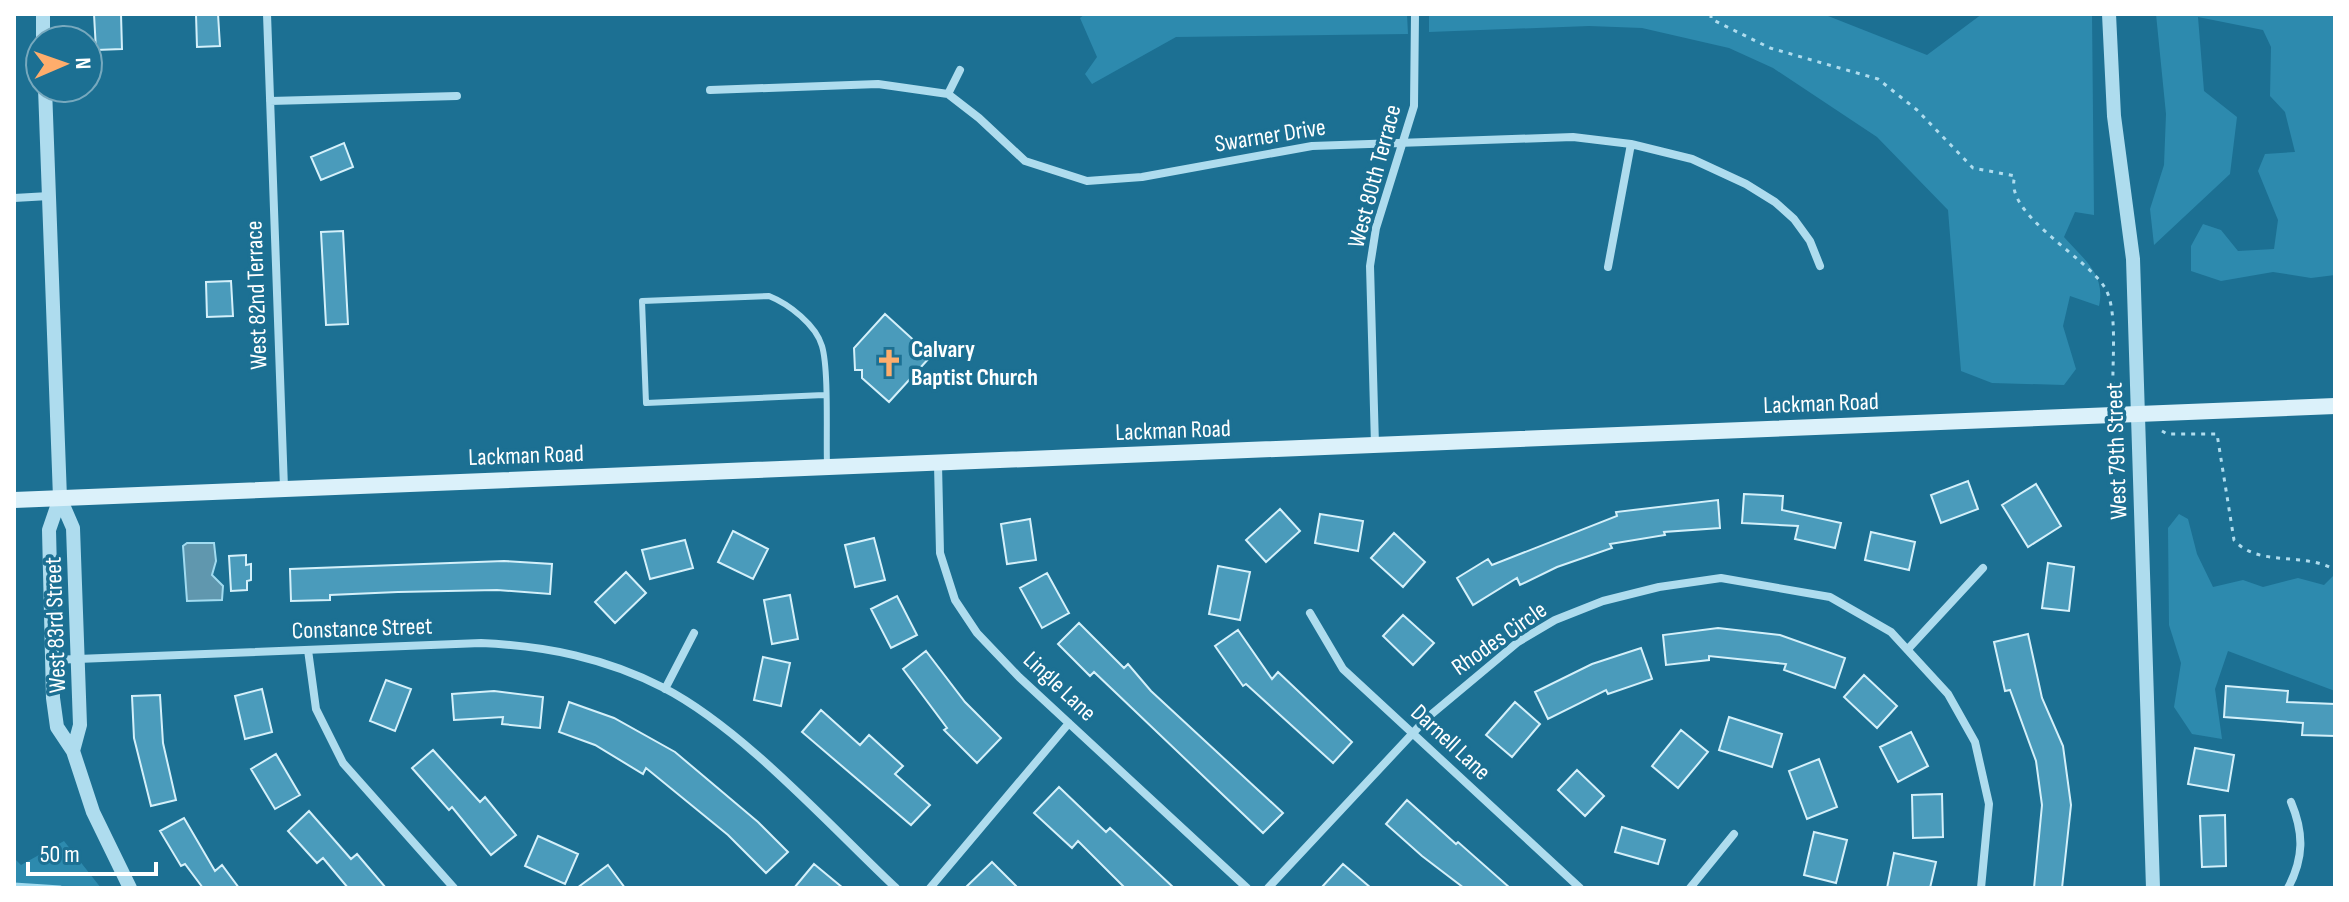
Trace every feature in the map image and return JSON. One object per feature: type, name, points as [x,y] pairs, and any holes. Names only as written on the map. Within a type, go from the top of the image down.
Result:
[{"type":"main road","name":"Lackman Road","points":[[14,500],[2335,406]]},
{"type":"street","name":"West 82nd Terrace","points":[[267,14],[284,488]]},
{"type":"street","name":"West 80th Terrace","points":[[1375,445],[1370,266],[1376,228],[1417,87],[1415,14]]},
{"type":"street","name":"West 79th Street","points":[[2109,14],[2114,116],[2133,259],[2153,888]]},
{"type":"street","points":[[948,94],[960,70]]},
{"type":"street","name":"Swarner Drive","points":[[710,90],[878,84],[948,94],[1025,161],[1087,181],[1142,177],[1312,146],[1573,137],[1631,144],[1692,159],[1746,184],[1775,202],[1802,230],[1820,266]]},
{"type":"street","points":[[270,101],[457,96]]},
{"type":"street","name":"West 83rd Street","points":[[46,104],[60,498],[49,530],[57,727],[73,751],[93,812],[130,888]]},
{"type":"street","points":[[1608,267],[1631,144]]},
{"type":"street","points":[[14,198],[49,196]]},
{"type":"street","name":"Lingle Lane","points":[[938,464],[940,553],[955,600],[977,633],[1247,888]]},
{"type":"street","name":"West 83rd Street","points":[[60,498],[73,528],[80,725],[73,751]]},
{"type":"street","points":[[1908,649],[1983,568]]},
{"type":"street","name":"Rhodes Circle","points":[[1268,888],[1412,734],[1471,679],[1543,627],[1603,601],[1659,587],[1721,578],[1830,597],[1891,632],[1948,694],[1975,742],[1989,804],[1981,888]]},
{"type":"street","name":"Darnell Lane","points":[[1310,613],[1343,669],[1580,888]]},
{"type":"street","points":[[665,689],[694,633]]},
{"type":"street","name":"Constance Street","points":[[52,660],[481,643],[535,645],[603,662],[665,689],[752,753],[896,888]]},
{"type":"street","points":[[308,650],[316,709],[343,763],[454,888]]},
{"type":"street","points":[[930,888],[1069,723]]},
{"type":"street","points":[[2288,888],[2301,856],[2298,820],[2291,802]]},
{"type":"street","points":[[1690,888],[1734,834]]},
{"type":"lane","points":[[824,395],[646,403],[642,301],[769,296],[784,302],[810,326],[822,346],[827,468]]},
{"type":"path","points":[[1711,14],[1711,19],[1770,48],[1878,79],[1917,110],[1973,168],[2015,176]]},
{"type":"shaded area","points":[[1085,14],[1407,14],[1408,34],[1176,37],[1092,84],[1085,74],[1097,57],[1080,18]]},
{"type":"shaded area","points":[[1429,14],[1823,14],[1927,55],[1982,14],[2092,14],[2094,215],[2075,212],[2064,237],[2092,268],[2100,295],[2099,306],[2070,296],[2063,326],[2076,369],[2064,385],[1992,383],[1961,371],[1948,210],[1877,137],[1773,68],[1729,48],[1642,28],[1589,26],[1429,32]]},
{"type":"shaded area","points":[[2156,14],[2335,14],[2335,275],[2311,278],[2273,272],[2221,281],[2191,271],[2191,246],[2203,224],[2221,230],[2238,251],[2274,249],[2278,220],[2258,171],[2265,154],[2295,152],[2285,112],[2270,96],[2271,47],[2263,30],[2198,17],[2204,91],[2237,117],[2230,174],[2154,245],[2150,209],[2164,165],[2166,114]]},
{"type":"shaded area","points":[[2179,514],[2188,519],[2197,554],[2213,587],[2243,580],[2263,587],[2298,578],[2324,585],[2335,574],[2335,691],[2228,651],[2215,689],[2222,739],[2192,734],[2174,707],[2181,663],[2169,625],[2168,528]]},
{"type":"shaded area","points":[[187,543],[214,543],[216,561],[212,575],[223,586],[222,600],[187,601],[183,546]]},
{"type":"shaded area","points":[[64,841],[101,888],[14,888],[14,858],[21,865]]},
{"type":"building","points":[[94,14],[121,14],[122,49],[104,50],[104,24],[95,24]]},
{"type":"building","points":[[196,14],[218,14],[220,46],[197,47]]},
{"type":"building","points":[[344,143],[353,167],[321,180],[311,157]]},
{"type":"building","points":[[343,231],[348,324],[326,325],[321,232]]},
{"type":"building","points":[[231,281],[233,316],[207,317],[206,282]]},
{"type":"building","name":"Calvary Baptist Church","points":[[885,314],[931,356],[889,402],[862,378],[862,370],[855,370],[854,348]]},
{"type":"building","points":[[1968,481],[1978,509],[1941,523],[1931,495]]},
{"type":"building","points":[[2036,484],[2061,526],[2028,547],[2002,505]]},
{"type":"building","points":[[1744,494],[1783,496],[1782,510],[1841,523],[1835,548],[1795,539],[1798,526],[1742,523]]},
{"type":"building","points":[[1718,500],[1720,528],[1664,532],[1665,535],[1610,544],[1612,548],[1557,567],[1520,585],[1517,578],[1473,605],[1457,578],[1488,559],[1492,565],[1617,516],[1616,512]]},
{"type":"building","points":[[1280,509],[1300,531],[1266,562],[1246,540]]},
{"type":"building","points":[[1320,514],[1363,521],[1358,551],[1315,543]]},
{"type":"building","points":[[1030,519],[1036,560],[1007,564],[1001,524]]},
{"type":"building","points":[[733,531],[768,549],[753,579],[718,562]]},
{"type":"building","points":[[1871,532],[1915,542],[1909,570],[1865,560]]},
{"type":"building","points":[[1394,533],[1425,562],[1403,587],[1371,558]]},
{"type":"building","points":[[874,538],[885,580],[855,587],[845,545]]},
{"type":"building","points":[[685,540],[693,568],[650,579],[642,550]]},
{"type":"building","points":[[246,555],[246,565],[251,564],[251,580],[247,581],[247,590],[231,591],[229,556]]},
{"type":"building","points":[[504,561],[552,564],[550,594],[497,590],[398,592],[330,595],[330,600],[291,601],[290,569]]},
{"type":"building","points":[[2048,563],[2074,567],[2069,611],[2042,608]]},
{"type":"building","points":[[1218,566],[1250,572],[1240,620],[1209,614]]},
{"type":"building","points":[[626,572],[646,593],[615,623],[595,602]]},
{"type":"building","points":[[1047,573],[1069,613],[1042,628],[1020,588]]},
{"type":"building","points":[[790,595],[798,639],[772,644],[764,600]]},
{"type":"building","points":[[897,596],[917,635],[891,648],[871,609]]},
{"type":"building","points":[[1403,615],[1434,643],[1413,665],[1383,636]]},
{"type":"building","points":[[1079,623],[1124,668],[1128,664],[1151,691],[1283,813],[1263,833],[1094,672],[1090,676],[1058,644]]},
{"type":"building","points":[[1718,628],[1780,635],[1845,658],[1835,688],[1784,670],[1786,664],[1709,656],[1709,660],[1666,665],[1663,635]]},
{"type":"building","points":[[1238,630],[1272,679],[1278,672],[1352,742],[1333,763],[1246,684],[1243,686],[1215,646]]},
{"type":"building","points":[[2028,634],[2042,698],[2063,746],[2071,805],[2062,888],[2034,888],[2042,805],[2036,761],[2010,690],[2005,691],[1994,642]]},
{"type":"building","points":[[1641,648],[1652,679],[1608,694],[1606,690],[1548,719],[1535,692],[1592,664]]},
{"type":"building","points":[[926,651],[965,702],[1001,738],[977,763],[944,730],[947,728],[903,669]]},
{"type":"building","points":[[763,657],[790,663],[781,706],[754,700]]},
{"type":"building","points":[[1864,675],[1897,706],[1877,728],[1844,697]]},
{"type":"building","points":[[386,680],[411,689],[395,731],[370,721]]},
{"type":"building","points":[[2226,686],[2288,691],[2287,702],[2335,704],[2335,736],[2302,735],[2303,723],[2224,717]]},
{"type":"building","points":[[262,689],[272,732],[245,739],[235,696]]},
{"type":"building","points":[[494,691],[543,697],[540,728],[502,724],[503,717],[454,720],[452,694]]},
{"type":"building","points":[[160,695],[163,743],[176,800],[151,806],[134,738],[132,696]]},
{"type":"building","points":[[569,702],[614,718],[675,752],[758,822],[788,852],[766,873],[728,835],[646,768],[643,774],[595,745],[559,732]]},
{"type":"building","points":[[1515,702],[1540,724],[1512,757],[1486,735]]},
{"type":"building","points":[[821,710],[860,745],[869,735],[903,766],[895,774],[930,805],[911,825],[802,732]]},
{"type":"building","points":[[1729,717],[1782,734],[1772,767],[1719,750]]},
{"type":"building","points":[[1681,730],[1708,752],[1678,788],[1652,766]]},
{"type":"building","points":[[1911,732],[1928,766],[1898,782],[1880,747]]},
{"type":"building","points":[[2195,748],[2234,755],[2228,791],[2188,784]]},
{"type":"building","points":[[433,750],[480,802],[485,797],[516,835],[491,855],[452,807],[449,810],[412,768]]},
{"type":"building","points":[[276,754],[300,795],[275,809],[251,769]]},
{"type":"building","points":[[1819,759],[1837,807],[1807,819],[1789,771]]},
{"type":"building","points":[[1577,770],[1604,796],[1585,816],[1558,790]]},
{"type":"building","points":[[1059,787],[1106,832],[1110,828],[1174,888],[1125,888],[1078,841],[1072,848],[1034,813]]},
{"type":"building","points":[[1942,794],[1943,837],[1913,838],[1912,795]]},
{"type":"building","points":[[1407,800],[1510,888],[1464,888],[1422,856],[1386,824]]},
{"type":"building","points":[[309,811],[351,859],[357,854],[386,888],[348,888],[323,858],[317,863],[288,831]]},
{"type":"building","points":[[2225,815],[2226,866],[2202,867],[2200,816]]},
{"type":"building","points":[[184,818],[215,871],[222,865],[239,888],[203,888],[185,864],[181,866],[160,831]]},
{"type":"building","points":[[1622,827],[1665,840],[1658,864],[1615,852]]},
{"type":"building","points":[[1814,832],[1847,840],[1836,883],[1804,875]]},
{"type":"building","points":[[538,836],[578,854],[565,884],[525,866]]},
{"type":"building","points":[[1894,853],[1936,862],[1930,888],[1887,888]]},
{"type":"building","points":[[992,862],[1018,888],[965,888]]},
{"type":"building","points":[[814,864],[843,888],[794,888]]},
{"type":"building","points":[[1343,864],[1371,888],[1321,888]]},
{"type":"building","points":[[608,865],[625,888],[577,888]]},
{"type":"waterway","points":[[14,885],[60,888]]},
{"type":"place","name":"Calvary Baptist Church","points":[[889,363]]}]
